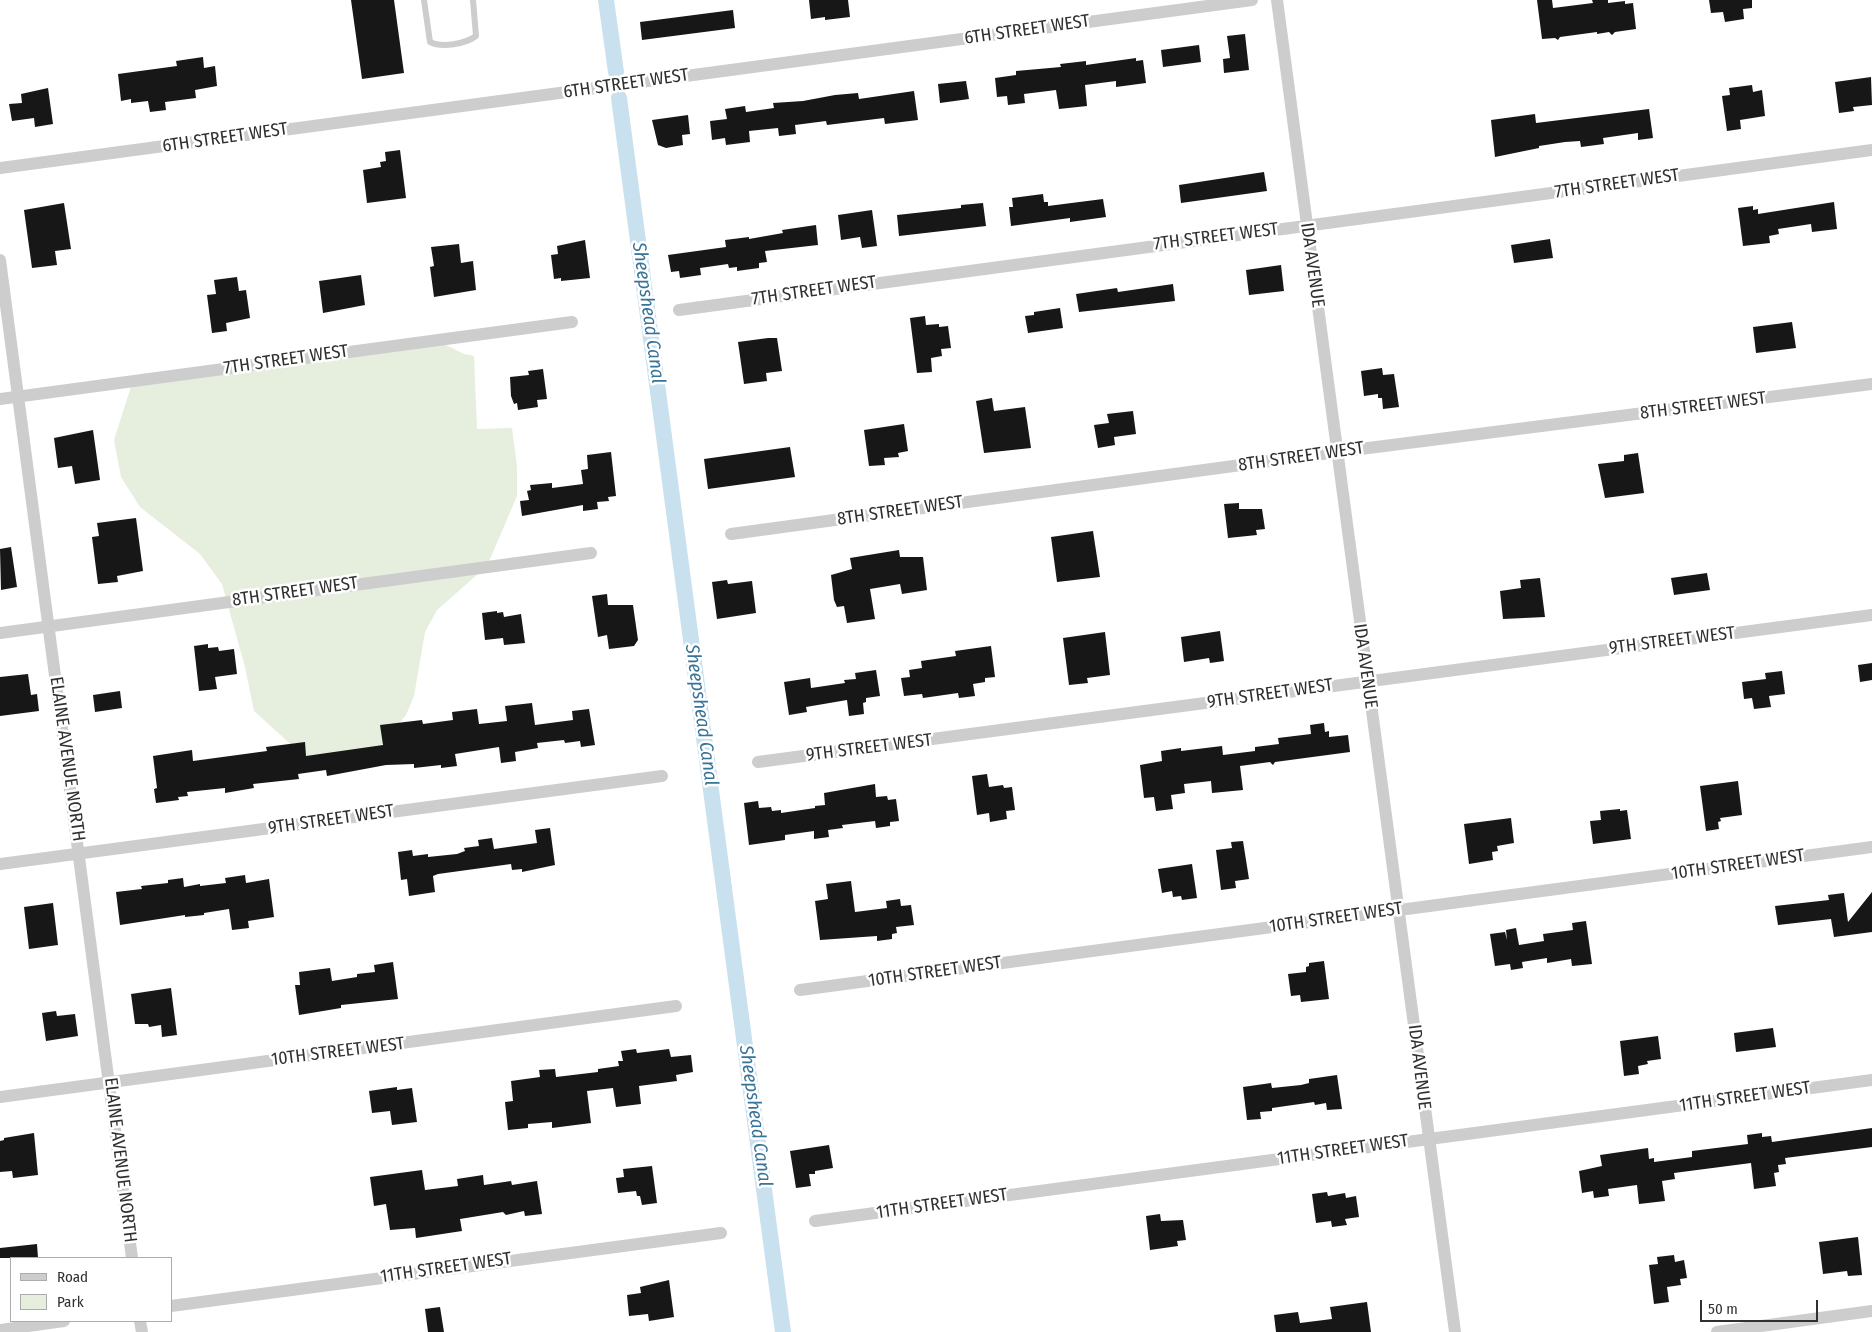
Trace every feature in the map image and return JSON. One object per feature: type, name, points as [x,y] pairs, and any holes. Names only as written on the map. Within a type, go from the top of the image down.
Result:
[{"type":"street","name":"6TH STREET WEST","points":[[0,168],[1252,0]]},
{"type":"street","name":"IDA AVENUE","points":[[1277,0],[1397,910],[1455,1332]]},
{"type":"street","name":"7TH STREET WEST","points":[[679,310],[1872,150]]},
{"type":"street","name":"ELAINE AVENUE NORTH","points":[[0,260],[50,626],[132,1257]]},
{"type":"street","name":"7TH STREET WEST","points":[[0,399],[572,322]]},
{"type":"street","name":"8TH STREET WEST","points":[[731,534],[1337,452],[1872,384]]},
{"type":"street","name":"8TH STREET WEST","points":[[0,632],[590,553]]},
{"type":"street","name":"9TH STREET WEST","points":[[758,762],[1872,615]]},
{"type":"street","name":"9TH STREET WEST","points":[[0,864],[662,776]]},
{"type":"street","name":"10TH STREET WEST","points":[[800,990],[1872,847]]},
{"type":"street","name":"10TH STREET WEST","points":[[0,1097],[676,1006]]},
{"type":"street","name":"11TH STREET WEST","points":[[815,1221],[1872,1080]]},
{"type":"street","name":"11TH STREET WEST","points":[[172,1306],[721,1233]]},
{"type":"street","points":[[1717,1332],[1872,1311]]},
{"type":"street","points":[[0,1330],[57,1322]]},
{"type":"lane","points":[[424,0],[430,42],[437,45],[470,40],[476,36],[472,0]]},
{"type":"green space","points":[[436,340],[464,354],[474,356],[477,429],[512,428],[517,466],[517,496],[487,566],[437,610],[425,632],[414,696],[406,715],[381,746],[307,759],[254,711],[245,667],[222,584],[200,554],[140,507],[121,477],[114,440],[133,380]]},
{"type":"building","points":[[351,0],[394,0],[404,73],[362,79]]},
{"type":"building","points":[[809,0],[848,0],[850,17],[825,20],[825,17],[811,19]]},
{"type":"building","points":[[1537,0],[1552,0],[1553,8],[1593,3],[1592,0],[1608,0],[1608,3],[1625,1],[1625,4],[1633,3],[1636,29],[1615,32],[1612,35],[1609,32],[1597,34],[1597,32],[1560,37],[1558,40],[1555,38],[1542,39]]},
{"type":"building","points":[[1709,0],[1752,0],[1752,8],[1743,9],[1744,19],[1725,22],[1723,12],[1711,13]]},
{"type":"building","points":[[733,10],[735,28],[642,40],[640,22]]},
{"type":"building","points":[[1245,34],[1249,70],[1224,73],[1223,59],[1230,58],[1227,36]]},
{"type":"building","points":[[1199,45],[1201,62],[1163,67],[1161,50]]},
{"type":"building","points":[[203,57],[204,68],[215,66],[217,86],[195,90],[196,98],[165,102],[166,110],[150,112],[148,101],[131,103],[131,99],[121,101],[118,74],[177,66],[176,61]]},
{"type":"building","points":[[1136,58],[1136,61],[1143,60],[1146,83],[1116,87],[1116,81],[1085,85],[1087,106],[1059,109],[1056,90],[1024,94],[1025,103],[1008,105],[1007,96],[997,97],[995,78],[1016,75],[1016,71],[1061,67],[1060,64],[1086,61],[1086,65]]},
{"type":"building","points":[[1871,77],[1872,105],[1853,107],[1854,111],[1839,113],[1835,82]]},
{"type":"building","points":[[966,81],[969,99],[940,103],[938,84]]},
{"type":"building","points":[[1752,85],[1753,92],[1762,90],[1765,116],[1740,120],[1741,129],[1727,131],[1722,96],[1730,95],[1729,88]]},
{"type":"building","points":[[48,88],[53,124],[35,127],[34,118],[12,121],[9,104],[22,103],[21,94]]},
{"type":"building","points":[[914,91],[918,120],[885,124],[884,118],[827,125],[826,121],[795,125],[796,134],[779,136],[778,128],[749,131],[750,142],[726,145],[725,138],[712,140],[710,121],[727,119],[725,109],[745,106],[746,112],[774,108],[773,103],[803,101],[835,95],[858,93],[859,99]]},
{"type":"building","points":[[1649,109],[1653,138],[1638,140],[1638,133],[1603,138],[1604,144],[1581,147],[1580,141],[1565,142],[1539,146],[1539,148],[1495,157],[1491,120],[1535,114],[1536,123]]},
{"type":"building","points":[[688,115],[690,134],[682,135],[683,145],[666,148],[658,145],[652,120]]},
{"type":"building","points":[[400,150],[406,198],[367,203],[363,170],[381,167],[380,162],[386,161],[385,152]]},
{"type":"building","points":[[1264,172],[1267,191],[1181,203],[1179,185]]},
{"type":"building","points":[[1043,194],[1044,202],[1048,202],[1048,206],[1103,199],[1106,217],[1070,222],[1070,218],[1011,226],[1009,207],[1013,207],[1012,198]]},
{"type":"building","points":[[1834,202],[1837,229],[1812,232],[1811,224],[1778,229],[1779,234],[1769,236],[1770,243],[1743,246],[1738,208],[1753,206],[1753,210],[1758,209],[1758,214]]},
{"type":"building","points":[[64,203],[71,249],[55,251],[57,265],[32,268],[24,210]]},
{"type":"building","points":[[983,203],[986,226],[899,236],[897,215],[961,208],[961,205]]},
{"type":"building","points":[[872,210],[877,246],[862,248],[860,237],[841,240],[838,215]]},
{"type":"building","points":[[816,225],[818,245],[765,251],[767,262],[759,263],[759,268],[737,271],[737,267],[729,268],[728,264],[700,268],[701,275],[680,278],[679,271],[671,272],[668,255],[726,247],[725,240],[749,237],[749,239],[783,233],[782,230]]},
{"type":"building","points":[[1550,239],[1553,258],[1514,263],[1511,245]]},
{"type":"building","points":[[585,240],[590,278],[561,281],[561,278],[554,279],[551,255],[558,254],[557,246]]},
{"type":"building","points":[[459,244],[461,263],[473,261],[476,290],[434,297],[430,267],[434,266],[431,247]]},
{"type":"building","points":[[1281,265],[1284,291],[1249,295],[1246,270]]},
{"type":"building","points":[[361,275],[365,305],[323,313],[319,281]]},
{"type":"building","points":[[237,277],[239,291],[246,290],[250,318],[226,323],[227,331],[212,333],[207,295],[216,294],[214,280]]},
{"type":"building","points":[[1173,284],[1175,301],[1079,312],[1076,294],[1117,288],[1118,292]]},
{"type":"building","points":[[1060,308],[1063,328],[1028,333],[1025,316],[1034,315],[1034,312]]},
{"type":"building","points":[[925,316],[926,325],[939,324],[939,327],[948,326],[951,348],[941,349],[942,356],[931,358],[932,372],[917,373],[910,318]]},
{"type":"building","points":[[1792,322],[1796,348],[1756,353],[1753,327]]},
{"type":"building","points":[[777,338],[782,371],[766,373],[767,381],[744,384],[738,342]]},
{"type":"building","points":[[1382,368],[1383,375],[1394,374],[1399,407],[1383,409],[1382,398],[1378,398],[1378,394],[1364,396],[1361,371]]},
{"type":"building","points":[[543,369],[547,399],[537,400],[538,407],[518,410],[517,403],[514,404],[511,396],[510,377],[529,375],[528,371]]},
{"type":"building","points":[[992,398],[994,411],[1025,407],[1031,448],[984,453],[976,401]]},
{"type":"building","points":[[1133,411],[1136,434],[1114,437],[1115,445],[1098,448],[1094,425],[1109,423],[1107,414]]},
{"type":"building","points":[[904,424],[908,451],[898,453],[899,457],[884,458],[885,465],[869,466],[864,430]]},
{"type":"building","points":[[93,430],[100,480],[75,484],[72,466],[58,468],[54,438]]},
{"type":"building","points":[[790,447],[795,477],[708,489],[704,459]]},
{"type":"building","points":[[611,452],[616,496],[608,497],[609,501],[597,502],[598,509],[583,511],[583,505],[522,516],[520,501],[529,500],[527,491],[531,490],[530,485],[552,483],[552,488],[583,484],[581,470],[588,469],[587,455]]},
{"type":"building","points":[[1638,453],[1644,493],[1605,498],[1598,464],[1624,461],[1624,455]]},
{"type":"building","points":[[1239,503],[1239,509],[1262,509],[1265,529],[1256,530],[1257,535],[1228,538],[1224,504]]},
{"type":"building","points":[[136,518],[143,571],[117,576],[118,582],[98,584],[92,537],[99,536],[97,523]]},
{"type":"building","points":[[1093,531],[1100,577],[1057,582],[1051,537]]},
{"type":"building","points":[[11,547],[17,587],[1,590],[0,549]]},
{"type":"building","points":[[899,550],[900,557],[923,557],[927,590],[902,594],[900,584],[870,589],[875,619],[847,623],[844,606],[837,607],[834,600],[831,575],[852,569],[850,558]]},
{"type":"building","points":[[1707,573],[1710,590],[1674,595],[1671,578]]},
{"type":"building","points":[[1540,578],[1545,617],[1503,619],[1500,591],[1521,588],[1520,580]]},
{"type":"building","points":[[727,580],[728,584],[752,581],[756,613],[717,619],[712,582]]},
{"type":"building","points":[[607,594],[608,605],[633,605],[638,640],[634,646],[609,649],[607,635],[598,637],[592,596]]},
{"type":"building","points":[[497,611],[497,613],[503,612],[504,617],[521,614],[525,643],[504,645],[503,638],[485,640],[482,613]]},
{"type":"building","points":[[1220,631],[1224,661],[1210,663],[1209,658],[1184,662],[1181,637]]},
{"type":"building","points":[[1105,632],[1110,675],[1087,678],[1088,683],[1069,685],[1063,638]]},
{"type":"building","points":[[208,644],[208,648],[218,647],[219,651],[234,649],[237,674],[215,677],[217,689],[199,691],[194,646]]},
{"type":"building","points":[[991,646],[995,677],[985,678],[985,682],[973,684],[975,696],[959,698],[958,693],[923,698],[922,694],[904,696],[901,678],[910,677],[909,670],[922,668],[921,661],[956,656],[955,651]]},
{"type":"building","points":[[1872,663],[1872,680],[1860,682],[1858,665]]},
{"type":"building","points":[[876,670],[880,696],[866,698],[866,702],[863,703],[864,714],[849,716],[847,700],[806,707],[807,712],[789,715],[784,682],[810,678],[811,688],[845,683],[844,680],[856,679],[855,673]]},
{"type":"building","points":[[1782,671],[1785,694],[1769,696],[1771,707],[1754,709],[1752,698],[1744,699],[1742,682],[1766,679],[1765,673]]},
{"type":"building","points":[[28,674],[31,695],[37,694],[39,711],[0,716],[0,677]]},
{"type":"building","points":[[120,691],[122,708],[95,712],[93,695]]},
{"type":"building","points":[[532,703],[535,725],[573,720],[572,711],[589,709],[595,745],[581,747],[580,741],[565,743],[564,740],[537,743],[538,748],[515,752],[516,761],[501,763],[499,747],[455,754],[457,766],[441,768],[441,765],[414,768],[414,764],[386,765],[327,776],[326,770],[298,774],[299,779],[253,784],[254,788],[225,793],[225,788],[187,792],[188,796],[178,797],[179,800],[156,803],[154,789],[157,788],[153,756],[192,750],[193,761],[267,751],[266,747],[305,742],[306,756],[383,745],[380,725],[422,720],[423,724],[453,720],[452,712],[477,709],[479,724],[507,721],[505,706]]},
{"type":"building","points":[[1324,723],[1325,732],[1329,731],[1329,737],[1348,735],[1350,752],[1275,762],[1273,765],[1270,762],[1240,766],[1243,790],[1212,793],[1211,781],[1184,784],[1185,793],[1171,795],[1173,809],[1156,811],[1154,797],[1144,798],[1140,765],[1162,761],[1161,751],[1181,748],[1181,751],[1222,746],[1223,755],[1255,751],[1255,747],[1279,744],[1278,738],[1311,734],[1310,725]]},
{"type":"building","points":[[987,774],[989,787],[1003,785],[1004,788],[1012,787],[1015,810],[1006,811],[1007,819],[990,822],[989,813],[977,815],[972,776]]},
{"type":"building","points":[[1738,781],[1742,815],[1720,818],[1721,821],[1718,822],[1719,829],[1706,831],[1700,786]]},
{"type":"building","points":[[875,784],[876,797],[887,796],[888,800],[896,799],[899,821],[890,822],[890,826],[876,828],[875,821],[842,825],[843,828],[828,830],[829,837],[814,839],[814,831],[785,835],[785,840],[749,845],[744,803],[758,801],[759,808],[771,807],[772,811],[781,810],[781,813],[825,805],[824,793]]},
{"type":"building","points":[[1620,809],[1620,811],[1627,810],[1631,839],[1593,844],[1590,821],[1601,820],[1600,811]]},
{"type":"building","points":[[1511,818],[1514,843],[1497,846],[1498,851],[1492,852],[1493,860],[1469,864],[1464,824]]},
{"type":"building","points":[[550,828],[555,865],[522,872],[522,869],[512,870],[511,864],[438,874],[433,876],[435,892],[409,896],[407,879],[401,880],[398,852],[412,850],[413,856],[428,854],[428,857],[457,854],[465,851],[464,848],[479,846],[478,840],[492,838],[494,849],[537,843],[535,830]]},
{"type":"building","points":[[1243,841],[1249,879],[1235,881],[1236,888],[1221,890],[1216,850],[1232,848],[1231,842]]},
{"type":"building","points":[[1192,864],[1197,898],[1182,900],[1181,896],[1173,897],[1172,891],[1162,893],[1158,869]]},
{"type":"building","points":[[245,875],[246,883],[269,879],[274,917],[248,921],[249,928],[232,930],[229,909],[204,913],[204,915],[185,917],[185,915],[120,925],[116,892],[142,889],[141,886],[168,883],[168,880],[183,878],[184,887],[226,883],[225,878]]},
{"type":"building","points":[[851,881],[855,912],[887,908],[886,901],[900,899],[901,906],[911,905],[914,925],[896,927],[897,933],[892,934],[892,939],[877,941],[877,936],[820,940],[815,901],[828,899],[826,884]]},
{"type":"building","points":[[1872,892],[1872,932],[1834,937],[1831,919],[1778,925],[1775,906],[1829,900],[1828,895],[1844,893],[1848,922]]},
{"type":"building","points":[[53,903],[58,945],[29,949],[24,907]]},
{"type":"building","points":[[1586,921],[1592,964],[1572,966],[1571,959],[1547,963],[1547,958],[1522,962],[1523,968],[1511,970],[1510,964],[1495,966],[1490,934],[1505,932],[1507,940],[1506,930],[1516,928],[1519,945],[1544,941],[1543,934],[1573,930],[1572,923]]},
{"type":"building","points":[[1324,961],[1329,999],[1301,1002],[1300,995],[1291,996],[1288,974],[1306,972],[1306,967],[1309,966],[1309,963]]},
{"type":"building","points":[[393,962],[398,999],[341,1005],[341,1008],[299,1015],[295,985],[300,985],[299,972],[330,968],[332,981],[357,977],[357,974],[375,972],[374,965]]},
{"type":"building","points":[[171,988],[177,1035],[162,1037],[161,1025],[149,1027],[148,1024],[135,1024],[131,994]]},
{"type":"building","points":[[56,1011],[57,1016],[75,1014],[78,1036],[46,1041],[42,1013]]},
{"type":"building","points":[[1773,1028],[1776,1047],[1736,1052],[1734,1033]]},
{"type":"building","points":[[1658,1036],[1661,1059],[1647,1061],[1648,1064],[1638,1066],[1639,1074],[1624,1076],[1620,1041]]},
{"type":"building","points":[[636,1049],[637,1053],[669,1049],[671,1057],[691,1055],[693,1072],[676,1075],[677,1081],[639,1086],[641,1104],[616,1107],[613,1088],[587,1091],[591,1123],[552,1128],[552,1122],[528,1124],[528,1128],[508,1130],[505,1102],[513,1101],[511,1081],[540,1077],[539,1070],[555,1069],[556,1077],[598,1072],[598,1069],[619,1066],[618,1061],[623,1061],[621,1051]]},
{"type":"building","points":[[1337,1075],[1342,1109],[1327,1110],[1326,1103],[1315,1105],[1314,1102],[1272,1108],[1272,1111],[1260,1112],[1261,1119],[1247,1120],[1243,1087],[1271,1083],[1272,1088],[1301,1085],[1309,1083],[1309,1079]]},
{"type":"building","points":[[397,1087],[397,1090],[412,1088],[417,1122],[392,1125],[390,1111],[372,1113],[369,1091]]},
{"type":"building","points":[[1872,1128],[1872,1147],[1785,1158],[1786,1164],[1778,1165],[1779,1172],[1774,1173],[1776,1186],[1754,1189],[1751,1163],[1674,1173],[1675,1179],[1662,1181],[1665,1201],[1639,1204],[1637,1185],[1608,1189],[1609,1196],[1594,1198],[1593,1191],[1582,1193],[1579,1171],[1602,1166],[1600,1155],[1648,1148],[1649,1159],[1654,1158],[1654,1162],[1692,1157],[1692,1151],[1748,1144],[1747,1135],[1762,1133],[1762,1137],[1771,1136],[1772,1142]]},
{"type":"building","points":[[34,1133],[38,1175],[13,1178],[12,1171],[0,1172],[0,1141],[4,1140],[4,1138]]},
{"type":"building","points":[[829,1145],[833,1168],[809,1174],[811,1186],[796,1188],[790,1151]]},
{"type":"building","points":[[652,1166],[657,1203],[642,1205],[640,1196],[637,1196],[636,1191],[618,1193],[616,1178],[624,1177],[623,1169]]},
{"type":"building","points":[[422,1170],[425,1190],[458,1186],[457,1179],[483,1175],[484,1185],[511,1181],[512,1185],[537,1181],[542,1214],[525,1216],[524,1211],[506,1215],[503,1212],[460,1219],[462,1231],[416,1238],[415,1228],[390,1230],[386,1204],[374,1206],[370,1177]]},
{"type":"building","points":[[1327,1192],[1328,1196],[1345,1193],[1346,1198],[1356,1196],[1359,1217],[1345,1219],[1347,1225],[1332,1227],[1331,1221],[1316,1223],[1312,1194]]},
{"type":"building","points":[[1160,1214],[1161,1221],[1183,1220],[1186,1240],[1177,1241],[1178,1246],[1150,1250],[1146,1216]]},
{"type":"building","points":[[1858,1237],[1862,1275],[1848,1276],[1847,1271],[1823,1274],[1819,1242]]},
{"type":"building","points":[[37,1244],[38,1257],[0,1258],[0,1248]]},
{"type":"building","points":[[1674,1255],[1675,1262],[1684,1260],[1687,1278],[1680,1279],[1681,1285],[1667,1287],[1669,1302],[1654,1304],[1649,1265],[1658,1264],[1657,1257]]},
{"type":"building","points":[[669,1280],[674,1317],[649,1321],[648,1314],[629,1316],[627,1295],[641,1293],[640,1287]]},
{"type":"building","points":[[1367,1302],[1371,1332],[1276,1332],[1274,1315],[1298,1312],[1300,1323],[1332,1319],[1330,1307]]},
{"type":"building","points":[[440,1307],[444,1332],[428,1332],[425,1309]]},
{"type":"waterway","name":"Sheepshead Canal","points":[[606,0],[616,72]]},
{"type":"waterway","name":"Sheepshead Canal","points":[[619,98],[783,1332]]}]
